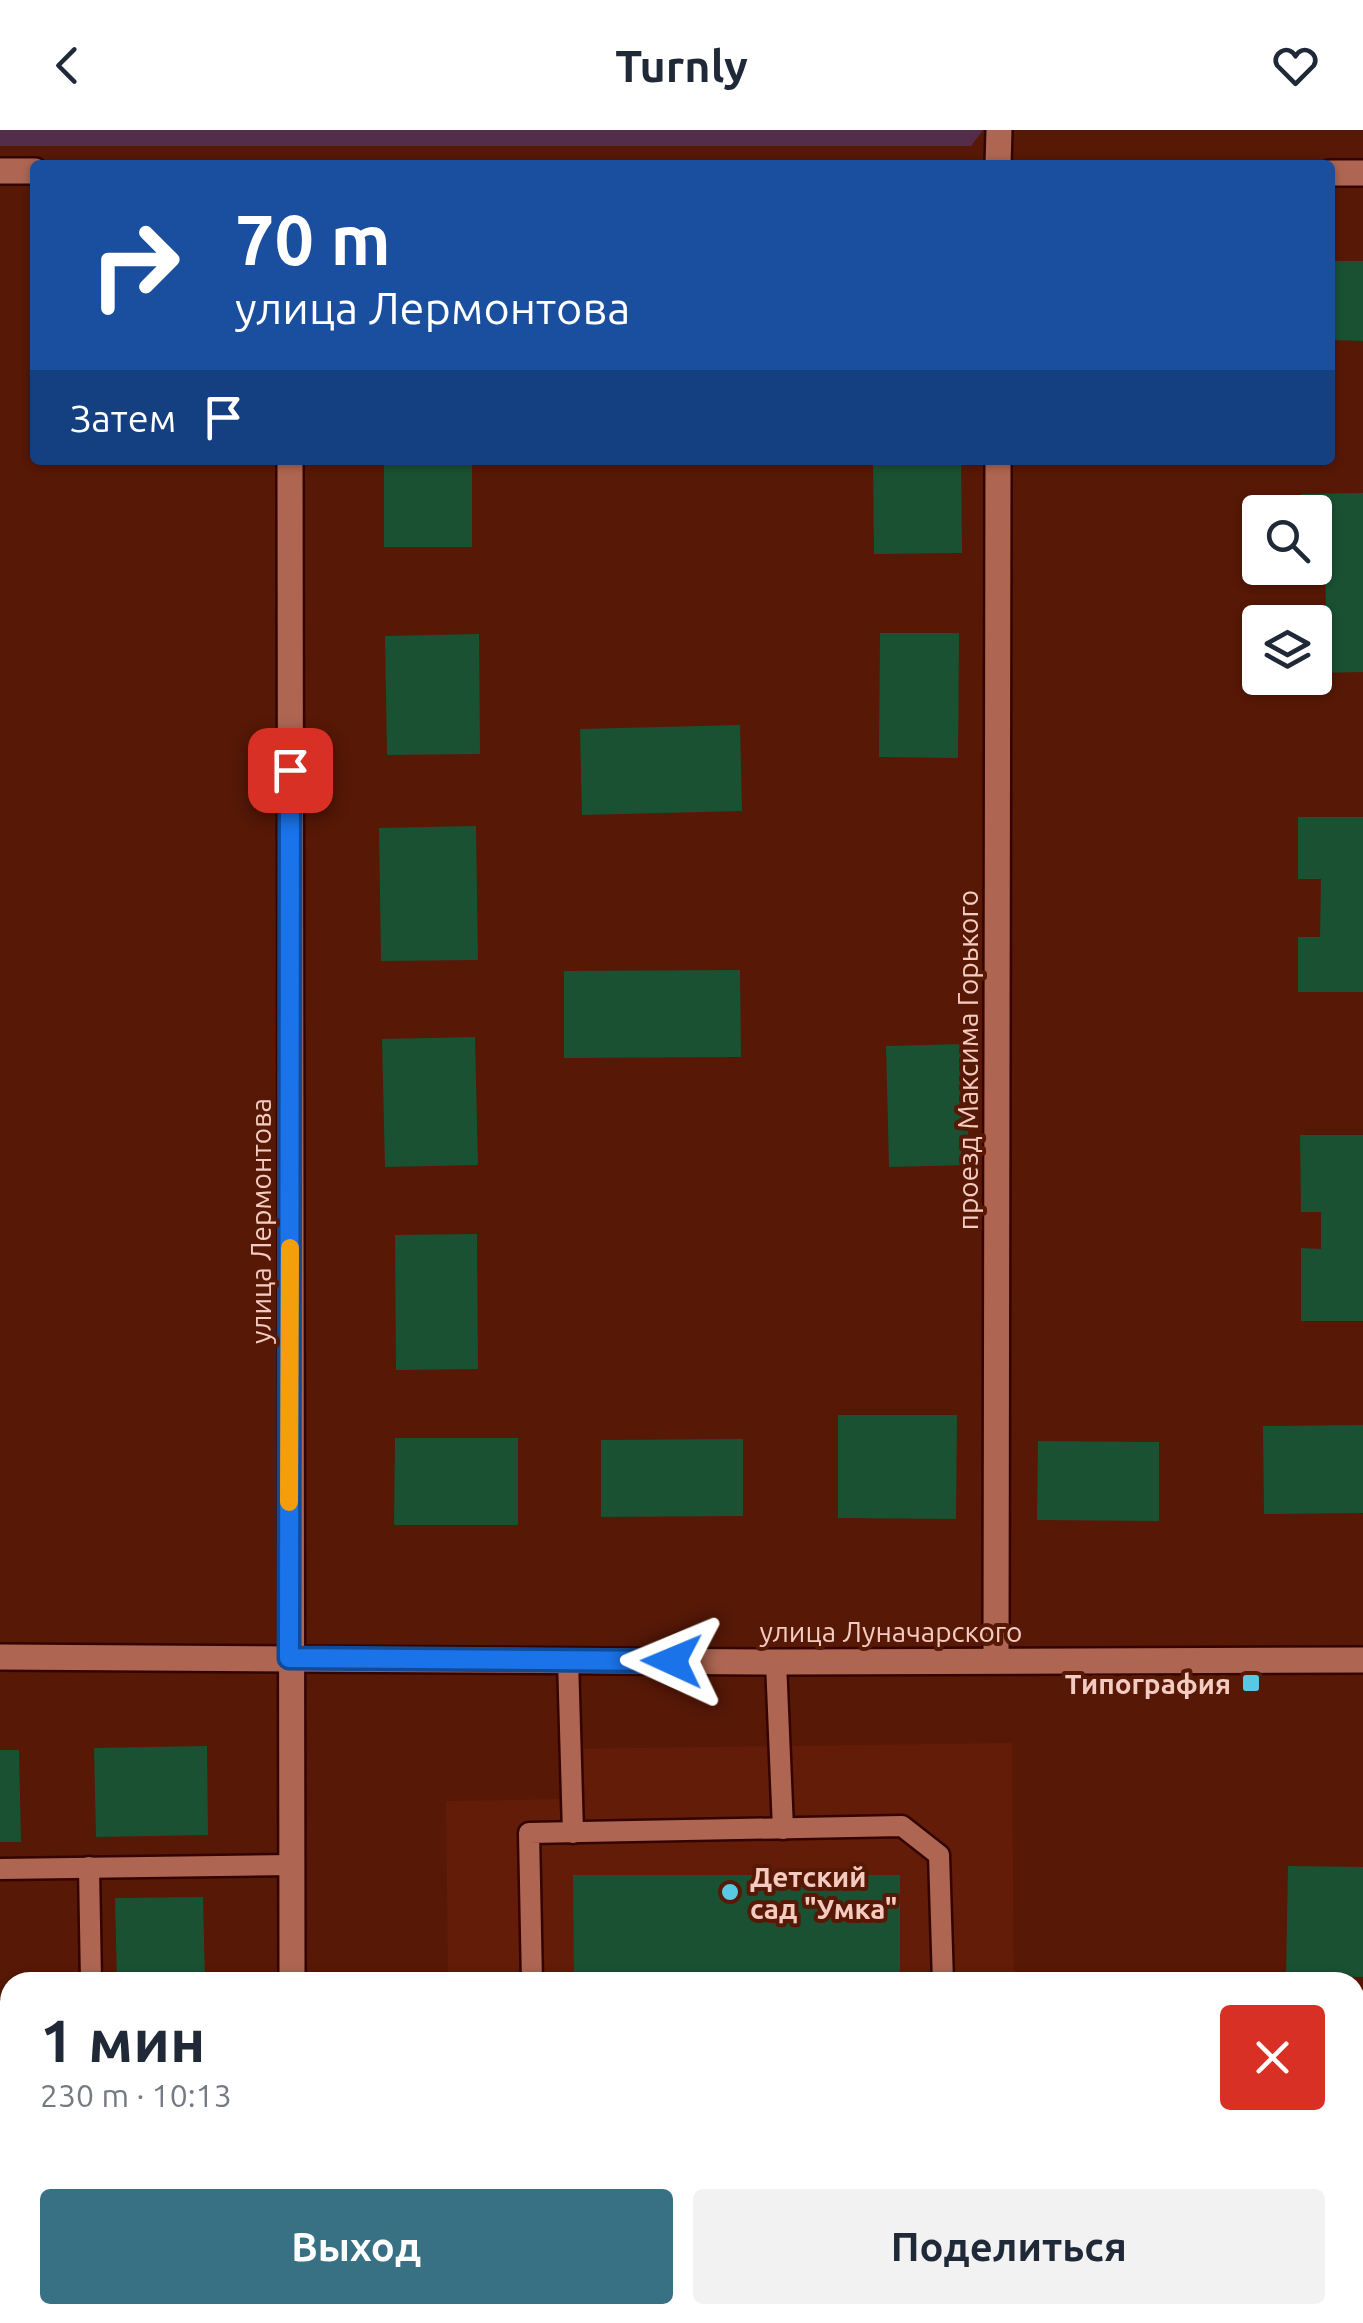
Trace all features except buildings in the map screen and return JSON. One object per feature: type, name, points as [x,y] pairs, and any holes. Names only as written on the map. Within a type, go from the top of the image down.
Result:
[{"type":"street","points":[[998,160],[1000,130]]},
{"type":"street","points":[[0,172],[30,172]]},
{"type":"street","points":[[1335,173],[1363,173]]},
{"type":"street","name":"улица Лермонтова","points":[[290,465],[292,1972]]},
{"type":"street","name":"проезд Максима Горького","points":[[996,1659],[998,465]]},
{"type":"street","name":"улица Луначарского","points":[[0,1657],[776,1662],[1363,1660]]},
{"type":"lane","points":[[568,1659],[572,1834]]},
{"type":"lane","points":[[776,1662],[782,1829]]},
{"type":"lane","points":[[532,1972],[530,1834],[902,1826],[939,1855],[943,1972]]},
{"type":"lane","points":[[0,1868],[291,1865]]},
{"type":"lane","points":[[89,1867],[91,1972]]},
{"type":"shaded area","points":[[0,130],[983,130],[971,146],[0,146]]},
{"type":"shaded area","name":"Детский сад \"Умка\"","points":[[1012,1743],[1014,1972],[448,1972],[446,1801],[560,1799],[560,1749]]},
{"type":"slow traffic","points":[[289,1502],[290,1248]]},
{"type":"place","name":"Типография","points":[[1251,1683]]},
{"type":"place","name":"Детский сад \"Умка\"","points":[[730,1892]]},
{"type":"route","points":[[290,770],[289,1658],[672,1661]]}]
